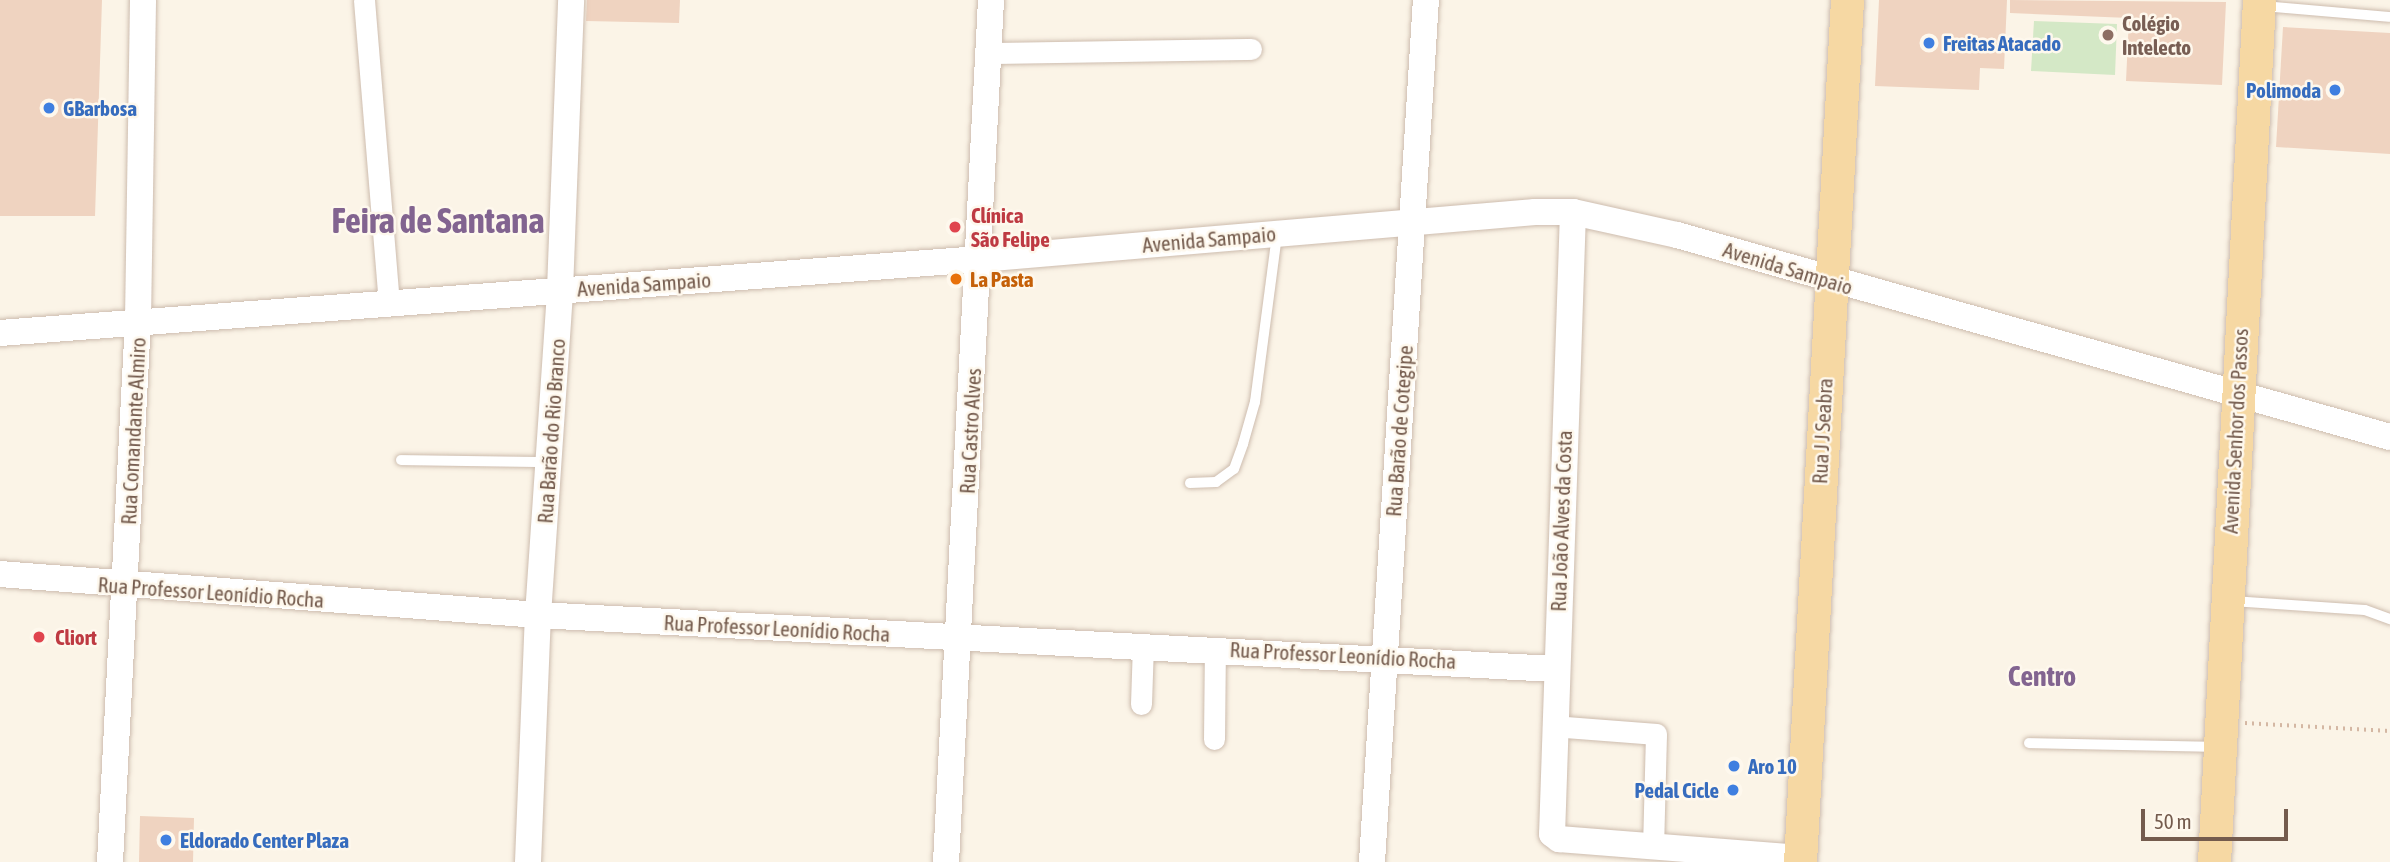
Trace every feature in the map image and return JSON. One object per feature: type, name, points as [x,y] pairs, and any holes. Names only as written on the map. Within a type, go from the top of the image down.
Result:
[{"type":"main road","name":"Rua J J Seabra","points":[[1800,860],[1847,0]]},
{"type":"main road","name":"Avenida Senhor dos Passos","points":[[2214,862],[2236,397],[2259,3]]},
{"type":"street","name":"Rua Comandante Almiro","points":[[110,862],[127,586],[138,320],[142,0]]},
{"type":"street","points":[[364,0],[390,305]]},
{"type":"street","name":"Rua Barão do Rio Branco","points":[[528,862],[538,615],[560,290],[571,0]]},
{"type":"street","name":"Rua Castro Alves","points":[[946,862],[980,259],[991,0]]},
{"type":"street","name":"Rua Barão de Cotegipe","points":[[1372,862],[1426,0]]},
{"type":"street","points":[[989,53],[1251,49]]},
{"type":"street","name":"Avenida Sampaio","points":[[0,333],[138,320],[390,305],[980,259],[1414,221],[1573,212],[1677,235],[2236,397],[2390,437]]},
{"type":"street","name":"Rua João Alves da Costa","points":[[1573,212],[1551,831],[1559,839],[1653,847]]},
{"type":"street","name":"Rua Professor Leonídio Rocha","points":[[0,574],[127,586],[538,615],[958,638],[1215,648],[1555,668]]},
{"type":"street","points":[[1140,704],[1143,645]]},
{"type":"street","points":[[1214,739],[1215,648]]},
{"type":"street","points":[[1553,726],[1656,734],[1653,847],[1800,860]]},
{"type":"lane","points":[[2259,3],[2390,17]]},
{"type":"lane","points":[[1190,483],[1216,482],[1234,469],[1243,444],[1255,402],[1277,234]]},
{"type":"lane","points":[[401,460],[549,463]]},
{"type":"lane","points":[[2226,601],[2365,610],[2390,619]]},
{"type":"lane","points":[[2029,743],[2220,735]]},
{"type":"path","points":[[2220,735],[2390,731]]},
{"type":"green space","points":[[2034,21],[2117,24],[2115,75],[2031,71]]},
{"type":"building","name":"GBarbosa","points":[[0,0],[102,0],[95,216],[0,216]]},
{"type":"building","points":[[587,0],[680,0],[679,23],[586,21]]},
{"type":"building","name":"Freitas Atacado","points":[[1879,0],[2007,0],[2004,69],[1980,68],[1979,90],[1875,86]]},
{"type":"building","points":[[2010,0],[2226,2],[2222,85],[2126,81],[2129,18],[2010,13]]},
{"type":"building","name":"Polimoda","points":[[2283,27],[2390,33],[2390,154],[2276,147]]},
{"type":"building","name":"Eldorado Center Plaza","points":[[140,816],[194,818],[193,862],[139,862]]},
{"type":"place","name":"Colégio Intelecto","points":[[2108,35]]},
{"type":"place","name":"Freitas Atacado","points":[[1929,43]]},
{"type":"place","name":"Polimoda","points":[[2335,90]]},
{"type":"place","name":"GBarbosa","points":[[49,108]]},
{"type":"place","name":"Clínica São Felipe","points":[[955,227]]},
{"type":"place","name":"La Pasta","points":[[956,279]]},
{"type":"place","name":"Cliort","points":[[39,637]]},
{"type":"place","name":"Aro 10","points":[[1734,766]]},
{"type":"place","name":"Pedal Cicle","points":[[1733,790]]},
{"type":"place","name":"Eldorado Center Plaza","points":[[166,840]]},
{"type":"district","name":"Feira de Santana","points":[[438,220]]},
{"type":"district","name":"Centro","points":[[2042,676]]}]
